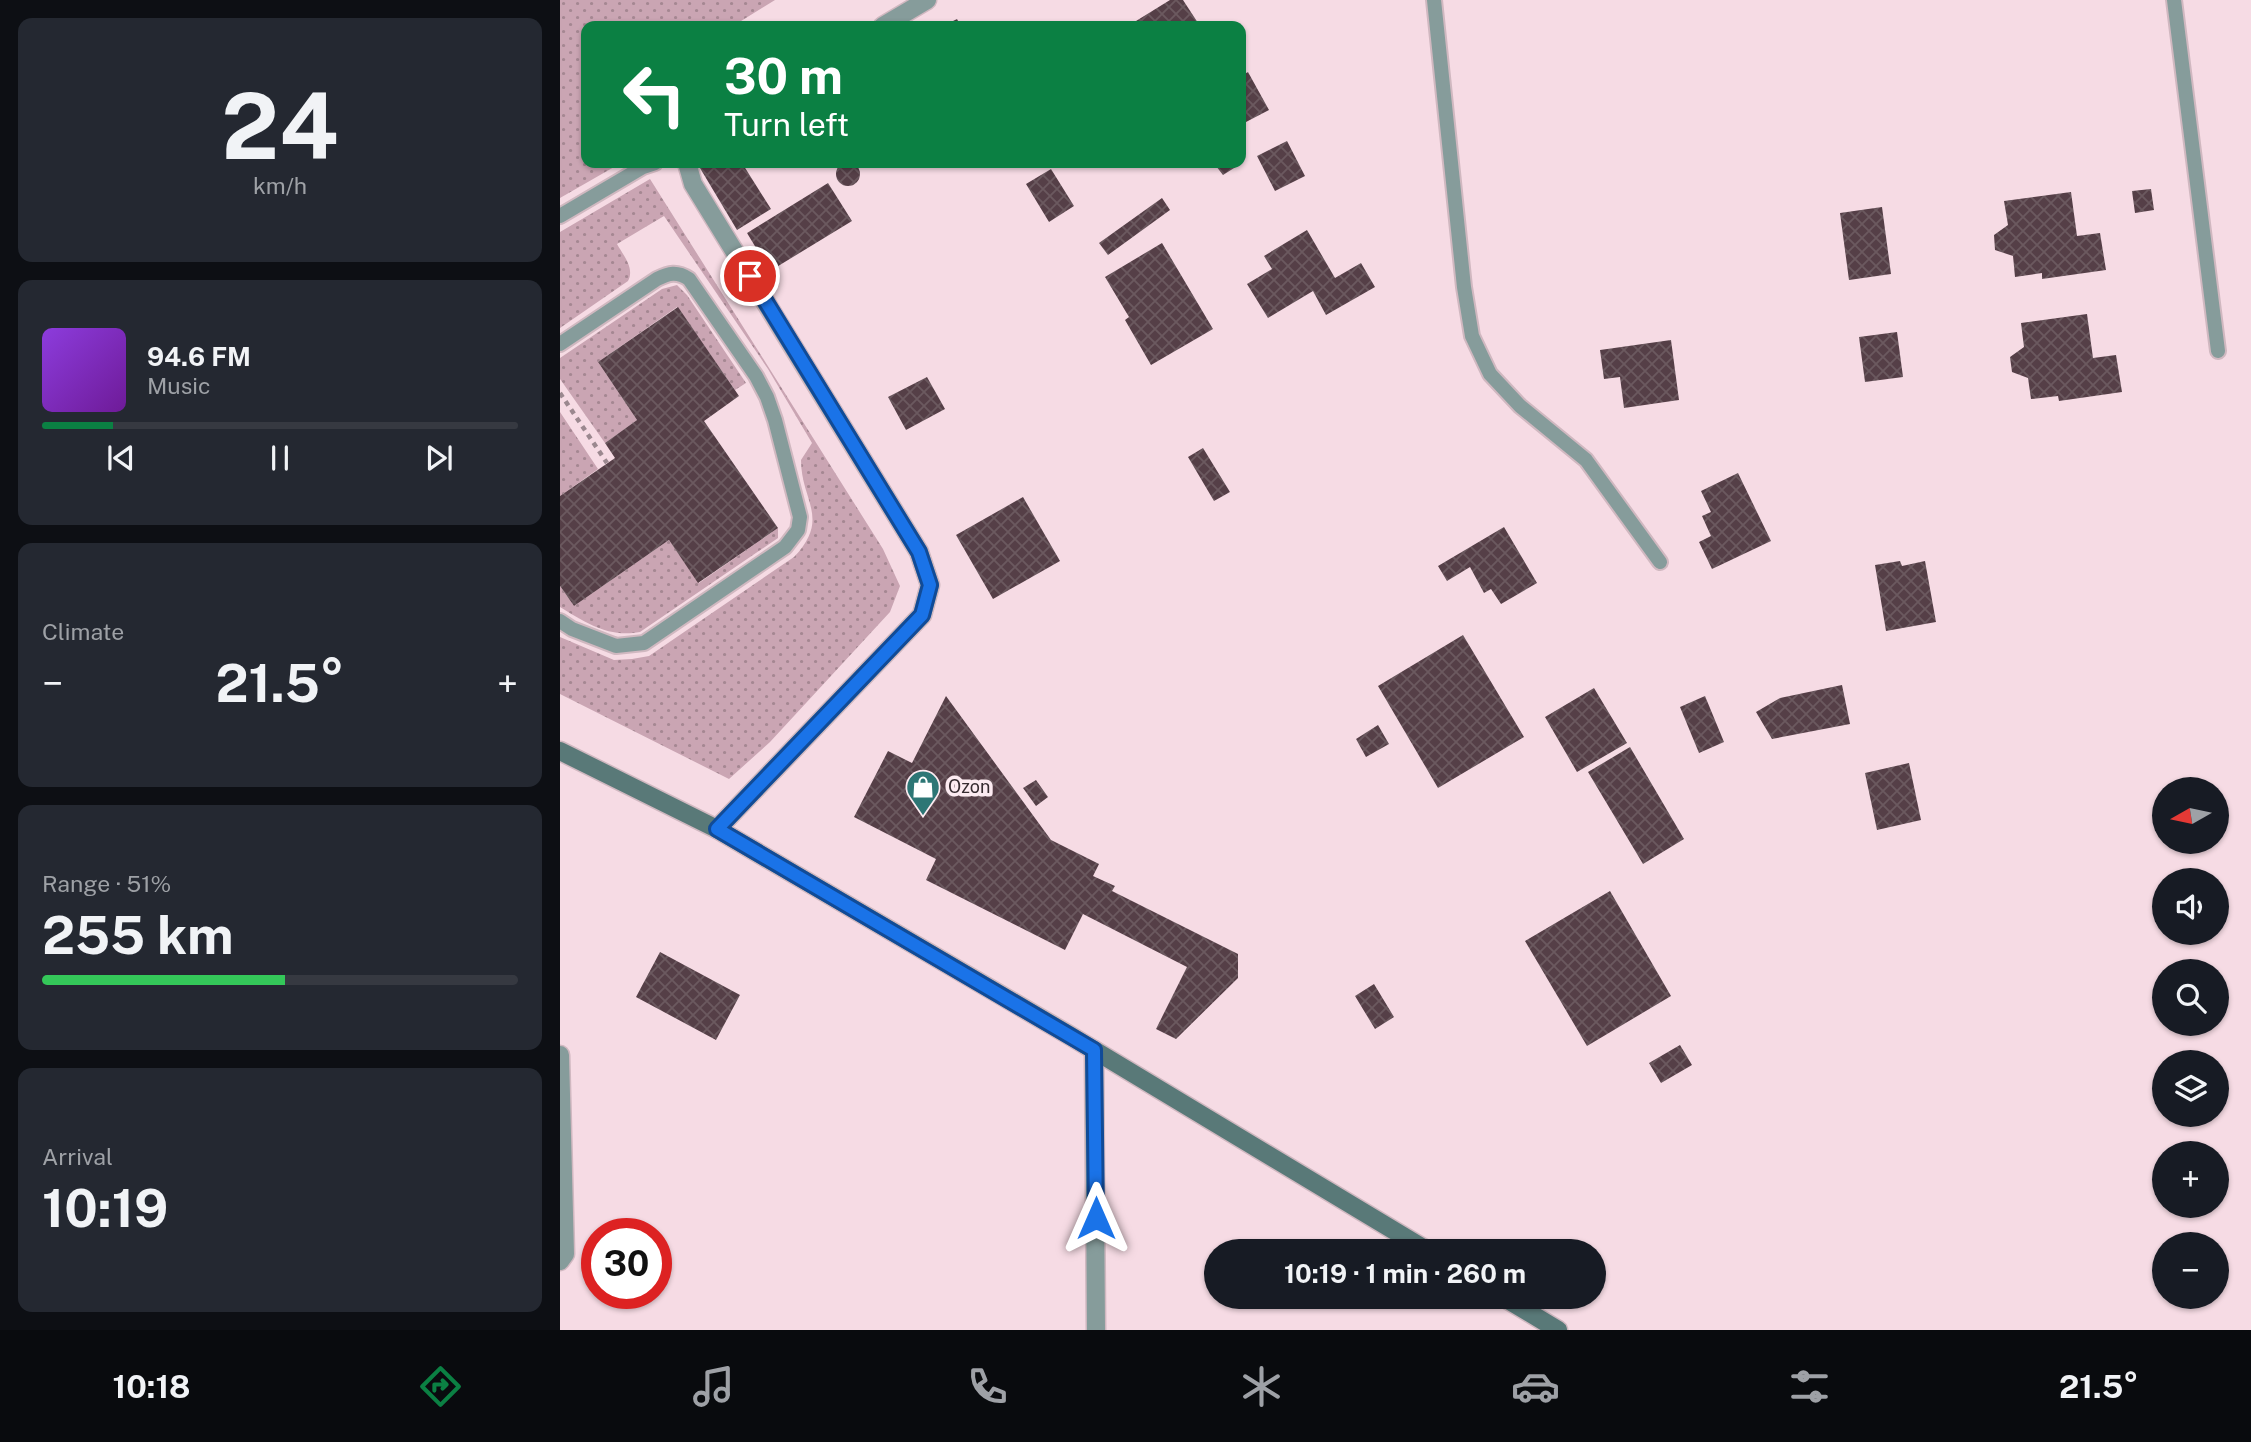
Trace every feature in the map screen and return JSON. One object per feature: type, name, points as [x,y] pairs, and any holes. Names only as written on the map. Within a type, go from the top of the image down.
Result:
[{"type":"street","points":[[891,21],[927,0]]},
{"type":"street","points":[[688,168],[693,184],[919,552],[930,585],[922,615],[717,829]]},
{"type":"street","points":[[560,751],[717,829],[1094,1050],[1408,1239]]},
{"type":"street","points":[[1094,1050],[1096,1330]]},
{"type":"street","points":[[560,1055],[565,1254],[560,1261]]},
{"type":"street","points":[[1523,1309],[1558,1330]]},
{"type":"lane","points":[[1433,0],[1464,287],[1472,336],[1490,374],[1520,406],[1586,460],[1660,562]]},
{"type":"lane","points":[[2174,0],[2218,351]]},
{"type":"lane","points":[[560,216],[640,168]]},
{"type":"lane","points":[[560,344],[657,279],[668,274],[681,273],[689,279],[756,376],[767,397],[800,517],[798,530],[785,547],[644,643],[616,646],[560,621]]},
{"type":"path","points":[[560,393],[607,463]]},
{"type":"shaded area","points":[[560,0],[775,0],[741,21],[581,21],[581,168],[612,168],[560,198]]},
{"type":"shaded area","points":[[650,179],[883,549],[900,586],[890,612],[770,742],[729,779],[560,694],[560,637],[614,660],[649,656],[794,557],[811,531],[811,509],[801,460],[812,443],[768,369],[664,216],[617,244],[629,266],[628,281],[560,328],[560,232]]},
{"type":"shaded area","points":[[677,285],[687,295],[746,383],[735,390],[677,307],[598,362],[637,420],[605,443],[560,379],[560,358],[662,289]]},
{"type":"shaded area","points":[[560,412],[598,469],[560,496]]},
{"type":"shaded area","points":[[778,528],[778,538],[640,632],[608,631],[589,624],[560,607],[560,586],[574,606],[669,540],[699,583]]},
{"type":"building","points":[[1170,0],[1183,0],[1197,21],[1136,21]]},
{"type":"building","points":[[1248,72],[1269,110],[1246,122]]},
{"type":"building","points":[[1287,141],[1305,176],[1275,191],[1257,156]]},
{"type":"building","points":[[700,168],[745,168],[771,209],[737,230]]},
{"type":"building","points":[[838,168],[859,170],[859,178],[852,185],[844,185],[837,178]]},
{"type":"building","points":[[1218,168],[1234,168],[1223,175]]},
{"type":"building","points":[[1051,169],[1074,206],[1049,222],[1026,184]]},
{"type":"building","points":[[828,183],[852,221],[770,271],[747,233]]},
{"type":"building","points":[[2151,189],[2154,210],[2135,213],[2132,191]]},
{"type":"building","points":[[2071,192],[2077,236],[2100,233],[2106,270],[2042,279],[2042,273],[2015,277],[2013,256],[1995,250],[1994,235],[2008,225],[2004,201]]},
{"type":"building","points":[[1162,198],[1170,210],[1108,255],[1099,243]]},
{"type":"building","points":[[1882,207],[1891,274],[1849,280],[1840,213]]},
{"type":"building","points":[[1307,230],[1335,278],[1361,263],[1375,287],[1326,315],[1313,291],[1268,318],[1247,284],[1272,269],[1264,256]]},
{"type":"building","points":[[1162,243],[1213,329],[1151,365],[1125,320],[1129,317],[1105,277]]},
{"type":"building","points":[[678,307],[739,396],[704,421],[778,528],[698,583],[669,540],[574,606],[560,586],[560,496],[615,458],[605,443],[637,420],[598,362]]},
{"type":"building","points":[[2087,314],[2093,358],[2116,355],[2122,392],[2059,401],[2058,396],[2031,399],[2028,378],[2012,372],[2010,357],[2024,347],[2021,323]]},
{"type":"building","points":[[1897,332],[1903,377],[1865,382],[1859,337]]},
{"type":"building","points":[[1671,340],[1679,400],[1624,408],[1620,377],[1604,379],[1600,350]]},
{"type":"building","points":[[927,377],[945,409],[906,430],[888,397]]},
{"type":"building","points":[[1203,448],[1230,492],[1214,501],[1188,457]]},
{"type":"building","points":[[1738,473],[1771,541],[1712,569],[1699,542],[1711,536],[1702,516],[1711,512],[1701,491]]},
{"type":"building","points":[[1023,497],[1060,561],[993,599],[956,535]]},
{"type":"building","points":[[1504,527],[1537,583],[1501,604],[1491,589],[1484,593],[1470,567],[1447,581],[1438,566]]},
{"type":"building","points":[[1900,561],[1902,566],[1925,561],[1936,622],[1886,631],[1875,565]]},
{"type":"building","points":[[1463,635],[1524,737],[1438,788],[1378,686]]},
{"type":"building","points":[[1842,685],[1850,724],[1772,739],[1756,712],[1780,698]]},
{"type":"building","points":[[1594,688],[1627,743],[1577,772],[1545,717]]},
{"type":"building","points":[[946,696],[1051,840],[1099,864],[1093,876],[1115,886],[1112,891],[1238,954],[1238,978],[1176,1039],[1156,1029],[1187,967],[1083,914],[1065,950],[926,880],[936,859],[854,817],[888,751],[912,763]]},
{"type":"building","points":[[1705,696],[1724,742],[1699,753],[1680,707]]},
{"type":"building","points":[[1378,725],[1389,744],[1366,757],[1356,739]]},
{"type":"building","points":[[1630,747],[1684,839],[1643,864],[1588,772]]},
{"type":"building","points":[[1909,763],[1921,820],[1877,830],[1865,773]]},
{"type":"building","points":[[1036,780],[1048,797],[1036,806],[1023,788]]},
{"type":"building","points":[[1610,891],[1671,996],[1587,1046],[1525,941]]},
{"type":"building","points":[[660,952],[740,995],[716,1040],[636,997]]},
{"type":"building","points":[[1374,984],[1394,1017],[1375,1029],[1355,996]]},
{"type":"building","points":[[1680,1045],[1692,1065],[1661,1083],[1649,1063]]},
{"type":"place","name":"Ozon","points":[[923,817]]},
{"type":"route","points":[[750,276],[919,552],[930,585],[922,615],[717,829],[1094,1050],[1096,1218]]}]
